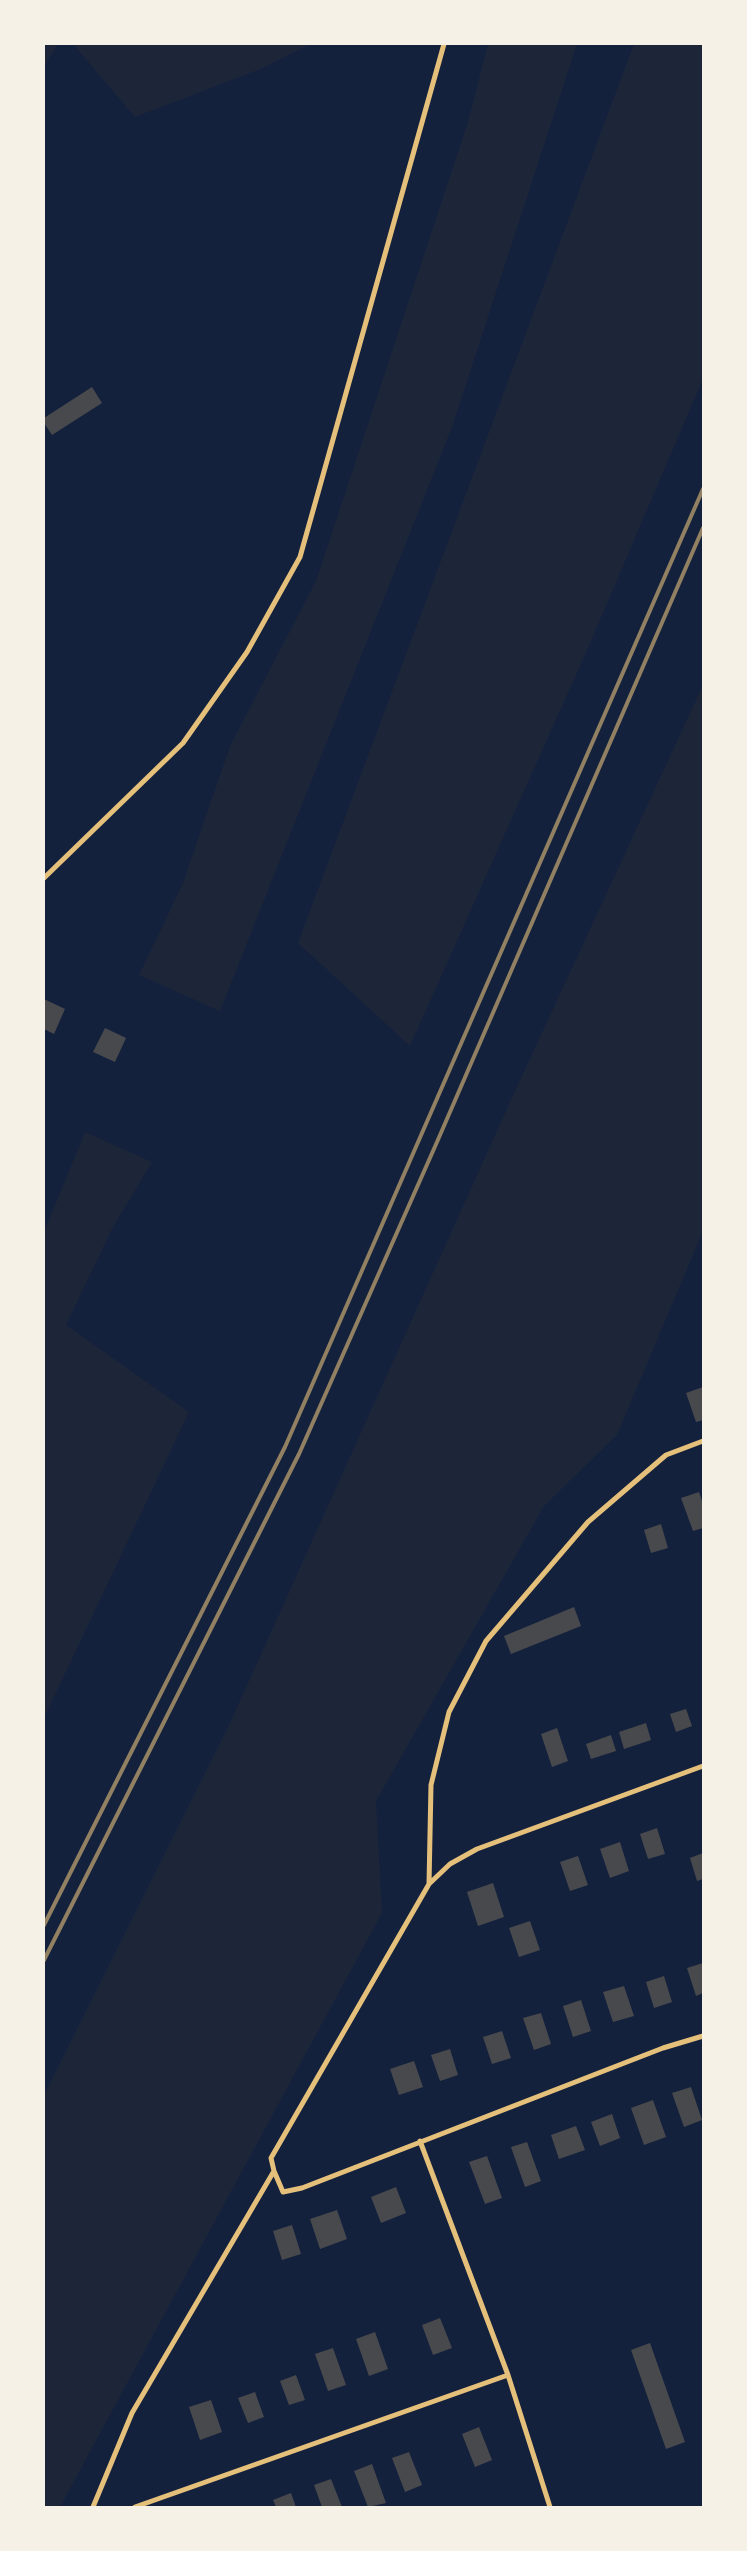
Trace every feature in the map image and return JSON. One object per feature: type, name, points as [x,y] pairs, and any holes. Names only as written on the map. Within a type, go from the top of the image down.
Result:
[{"type":"street","points":[[44,878],[182,743],[247,652],[300,557],[444,44]]},
{"type":"street","points":[[429,1884],[430,1785],[449,1712],[486,1641],[588,1522],[666,1455],[703,1441]]},
{"type":"street","points":[[703,1766],[477,1850],[450,1864],[429,1884],[271,2158],[274,2171],[282,2192],[302,2188],[662,2048],[703,2036]]},
{"type":"street","points":[[420,2141],[508,2375],[550,2507]]},
{"type":"street","points":[[93,2507],[132,2413],[274,2171]]},
{"type":"street","points":[[135,2507],[508,2375]]},
{"type":"shaded area","points":[[44,44],[58,44],[44,66]]},
{"type":"shaded area","points":[[73,44],[310,44],[258,70],[135,117]]},
{"type":"shaded area","points":[[488,44],[577,44],[452,427],[220,1011],[139,975],[183,883],[230,746],[316,581],[467,125]]},
{"type":"shaded area","points":[[634,44],[703,44],[703,376],[588,648],[410,1046],[298,943]]},
{"type":"shaded area","points":[[703,685],[703,1231],[617,1435],[544,1506],[376,1801],[382,1913],[60,2507],[44,2507],[44,2095],[230,1723],[515,1091]]},
{"type":"shaded area","points":[[85,1132],[152,1162],[113,1227],[66,1325],[189,1412],[44,1718],[44,1232]]},
{"type":"building","points":[[92,387],[102,403],[52,435],[44,423],[44,418]]},
{"type":"building","points":[[44,999],[65,1009],[54,1034],[44,1029]]},
{"type":"building","points":[[105,1028],[126,1038],[115,1062],[93,1052]]},
{"type":"building","points":[[703,1387],[703,1420],[696,1422],[686,1393]]},
{"type":"building","points":[[699,1492],[703,1504],[703,1528],[693,1531],[681,1498]]},
{"type":"building","points":[[661,1524],[668,1548],[651,1553],[644,1530]]},
{"type":"building","points":[[574,1607],[581,1626],[511,1654],[504,1636]]},
{"type":"building","points":[[686,1709],[692,1726],[676,1732],[670,1714]]},
{"type":"building","points":[[646,1723],[651,1740],[624,1749],[619,1732]]},
{"type":"building","points":[[557,1728],[568,1761],[552,1767],[541,1734]]},
{"type":"building","points":[[611,1735],[616,1751],[591,1759],[586,1744]]},
{"type":"building","points":[[657,1828],[665,1854],[648,1859],[640,1834]]},
{"type":"building","points":[[620,1842],[629,1871],[610,1878],[600,1849]]},
{"type":"building","points":[[703,1853],[703,1879],[697,1881],[690,1858]]},
{"type":"building","points":[[578,1856],[588,1885],[570,1891],[560,1862]]},
{"type":"building","points":[[493,1883],[504,1917],[478,1926],[467,1892]]},
{"type":"building","points":[[530,1921],[540,1950],[519,1957],[509,1928]]},
{"type":"building","points":[[703,1963],[703,1993],[696,1996],[687,1968]]},
{"type":"building","points":[[664,1976],[672,2002],[654,2008],[646,1982]]},
{"type":"building","points":[[624,1986],[634,2016],[613,2022],[603,1992]]},
{"type":"building","points":[[581,2000],[591,2031],[573,2037],[563,2006]]},
{"type":"building","points":[[541,2013],[551,2044],[534,2050],[523,2018]]},
{"type":"building","points":[[502,2031],[511,2058],[492,2064],[483,2037]]},
{"type":"building","points":[[450,2049],[458,2075],[440,2081],[431,2055]]},
{"type":"building","points":[[414,2061],[423,2087],[399,2095],[390,2069]]},
{"type":"building","points":[[691,2087],[702,2120],[684,2127],[672,2093]]},
{"type":"building","points":[[653,2100],[666,2137],[644,2145],[631,2108]]},
{"type":"building","points":[[612,2114],[620,2138],[600,2146],[591,2122]]},
{"type":"building","points":[[576,2126],[585,2150],[559,2159],[551,2135]]},
{"type":"building","points":[[527,2142],[541,2181],[525,2187],[511,2147]]},
{"type":"building","points":[[487,2156],[502,2198],[485,2204],[469,2162]]},
{"type":"building","points":[[396,2187],[406,2213],[381,2223],[371,2197]]},
{"type":"building","points":[[337,2210],[347,2239],[320,2249],[310,2219]]},
{"type":"building","points":[[292,2225],[301,2254],[282,2260],[273,2231]]},
{"type":"building","points":[[440,2318],[452,2348],[433,2355],[422,2325]]},
{"type":"building","points":[[375,2332],[388,2369],[369,2376],[356,2339]]},
{"type":"building","points":[[650,2343],[685,2442],[666,2449],[631,2350]]},
{"type":"building","points":[[333,2348],[346,2385],[328,2391],[315,2354]]},
{"type":"building","points":[[296,2375],[305,2400],[289,2405],[280,2381]]},
{"type":"building","points":[[255,2392],[264,2417],[248,2423],[238,2398]]},
{"type":"building","points":[[211,2400],[222,2432],[200,2440],[189,2407]]},
{"type":"building","points":[[479,2427],[492,2460],[475,2467],[462,2434]]},
{"type":"building","points":[[409,2452],[422,2485],[405,2492],[392,2458]]},
{"type":"building","points":[[372,2464],[386,2503],[368,2507],[354,2471]]},
{"type":"building","points":[[331,2479],[342,2507],[322,2507],[314,2485]]},
{"type":"building","points":[[291,2493],[296,2507],[276,2507],[273,2500]]},
{"type":"railway","points":[[44,1925],[285,1447],[703,489]]},
{"type":"railway","points":[[44,1960],[299,1454],[437,1142],[703,528]]}]
